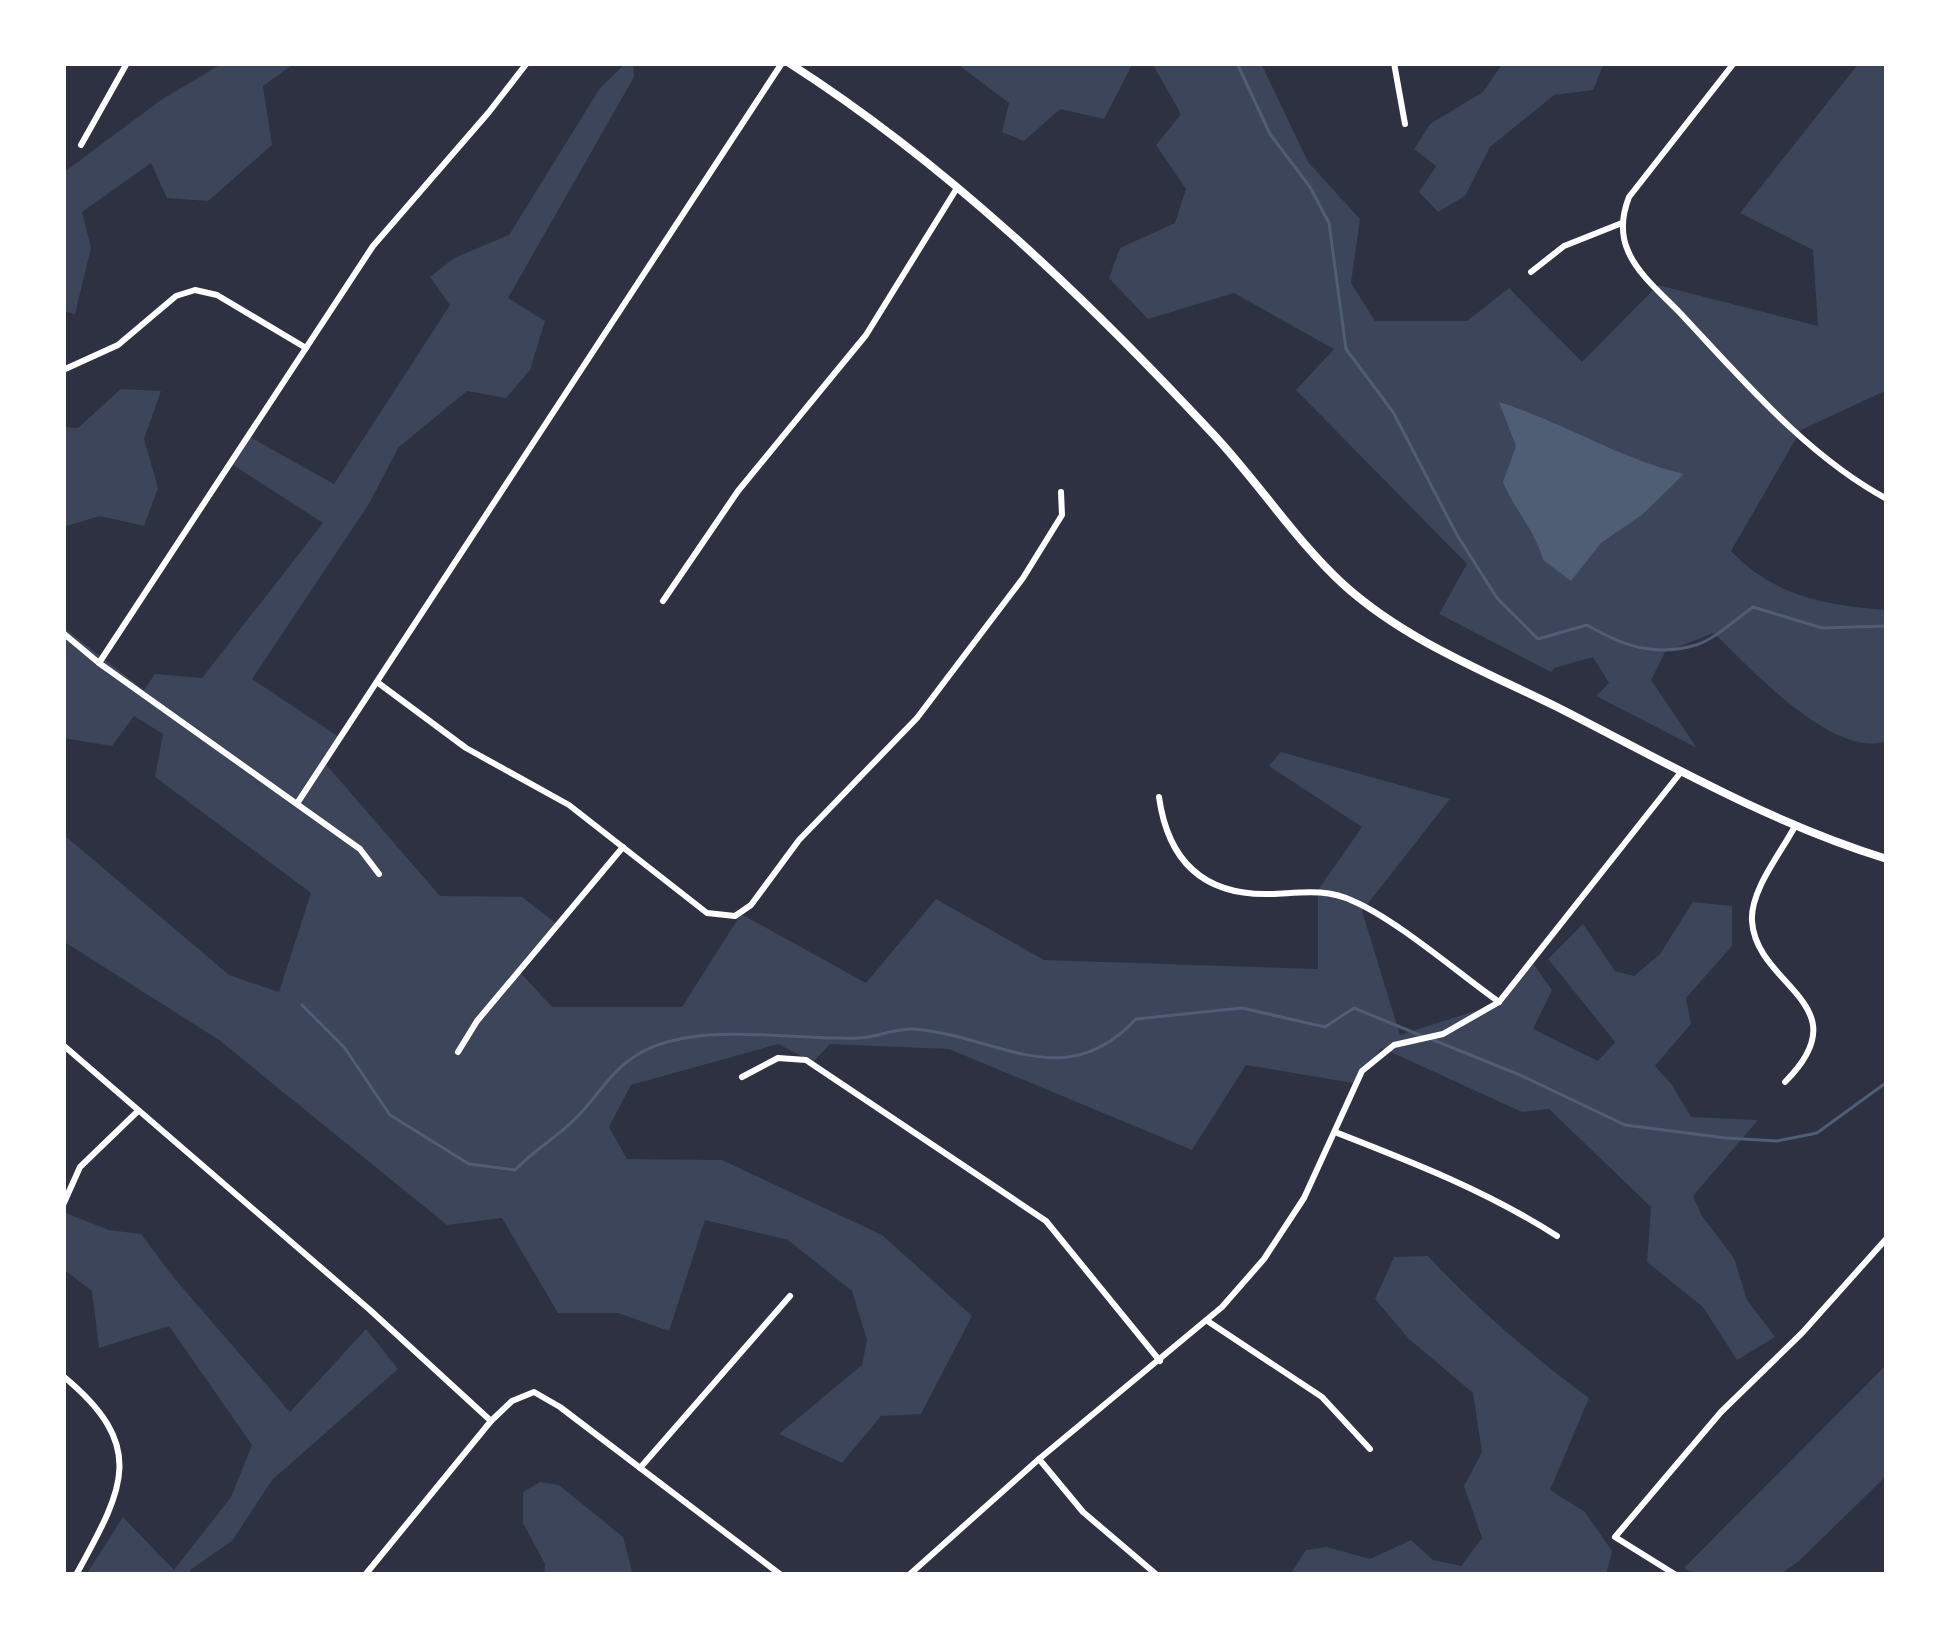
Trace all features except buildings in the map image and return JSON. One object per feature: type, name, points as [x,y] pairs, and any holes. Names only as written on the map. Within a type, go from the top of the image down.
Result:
[{"type":"street","points":[[81,145],[127,63]]},
{"type":"street","points":[[99,663],[399,213],[458,150],[526,63]]},
{"type":"street","points":[[298,802],[786,63],[957,188],[1040,260],[1236,459],[1307,548],[1374,610],[1416,637],[1794,828],[1887,859]]},
{"type":"street","points":[[1394,63],[1405,124]]},
{"type":"street","points":[[1734,63],[1629,197],[1622,223],[1627,250],[1720,356],[1822,454],[1887,499]]},
{"type":"street","points":[[663,601],[738,491],[866,334],[957,188]]},
{"type":"street","points":[[1531,272],[1564,246],[1622,223]]},
{"type":"street","points":[[63,370],[118,345],[176,296],[195,290],[217,295],[305,348]]},
{"type":"street","points":[[376,682],[440,731],[569,805],[707,913],[735,916],[751,905],[799,840],[917,718],[1023,578],[1062,515],[1061,492]]},
{"type":"street","points":[[63,633],[360,849],[379,874]]},
{"type":"street","points":[[909,1575],[1039,1459],[1208,1321],[1285,1229],[1362,1071],[1381,1052],[1464,1024],[1499,1002],[1681,772]]},
{"type":"street","points":[[1159,797],[1172,849],[1210,884],[1262,894],[1316,891],[1353,901],[1499,1002]]},
{"type":"street","points":[[1785,1082],[1810,1054],[1813,1029],[1804,1004],[1759,946],[1752,912],[1794,828]]},
{"type":"street","points":[[458,1052],[477,1021],[623,847]]},
{"type":"street","points":[[63,1045],[370,1310],[490,1421]]},
{"type":"street","points":[[742,1077],[778,1058],[806,1060],[1002,1190],[1046,1221],[1160,1361]]},
{"type":"street","points":[[63,1205],[80,1166],[138,1111]]},
{"type":"street","points":[[1335,1132],[1506,1203],[1557,1236]]},
{"type":"street","points":[[1676,1575],[1615,1537],[1721,1412],[1802,1333],[1887,1238]]},
{"type":"street","points":[[640,1468],[790,1296]]},
{"type":"street","points":[[1208,1321],[1312,1389],[1370,1449]]},
{"type":"street","points":[[63,1376],[104,1414],[120,1460],[116,1495],[76,1575]]},
{"type":"street","points":[[365,1575],[490,1421],[512,1401],[534,1392],[781,1575]]},
{"type":"street","points":[[1039,1459],[1083,1512],[1157,1575]]},
{"type":"shaded area","points":[[223,63],[295,63],[263,86],[272,145],[208,201],[167,198],[151,163],[82,212],[91,248],[75,314],[63,311],[63,173],[161,100]]},
{"type":"shaded area","points":[[626,63],[633,63],[634,77],[508,298],[545,321],[530,370],[506,398],[467,391],[398,448],[369,504],[252,679],[339,737],[323,761],[440,896],[522,897],[557,924],[517,969],[552,1007],[682,1007],[741,914],[866,983],[936,899],[1044,960],[1318,969],[1318,890],[1362,827],[1269,766],[1281,752],[1450,799],[1362,911],[1400,1035],[1503,1002],[1532,962],[1552,990],[1533,1029],[1598,1061],[1615,1042],[1548,959],[1583,924],[1615,971],[1634,976],[1660,954],[1693,902],[1732,906],[1732,946],[1686,998],[1691,1024],[1655,1066],[1691,1117],[1758,1120],[1693,1196],[1734,1258],[1747,1300],[1775,1337],[1737,1360],[1703,1307],[1647,1262],[1651,1207],[1549,1109],[1522,1112],[1382,1048],[1353,1083],[1246,1065],[1192,1150],[949,1049],[830,1044],[813,1062],[778,1044],[631,1085],[609,1127],[627,1159],[722,1160],[882,1235],[972,1316],[921,1414],[881,1416],[842,1463],[779,1434],[862,1365],[867,1340],[852,1291],[788,1240],[705,1220],[669,1331],[618,1313],[558,1313],[502,1218],[447,1225],[219,1040],[63,941],[63,834],[229,975],[279,992],[311,893],[155,777],[163,734],[134,716],[112,746],[63,738],[63,627],[144,690],[155,674],[202,678],[323,523],[230,463],[248,436],[334,484],[450,305],[430,277],[454,258],[509,235],[600,88]]},
{"type":"shaded area","points":[[956,63],[1133,63],[1104,119],[1060,109],[1024,141],[1002,132],[1009,103]]},
{"type":"shaded area","points":[[1152,63],[1261,63],[1308,162],[1360,219],[1351,283],[1375,321],[1467,321],[1509,288],[1582,362],[1658,285],[1818,326],[1813,250],[1740,213],[1859,63],[1887,63],[1887,390],[1801,430],[1731,551],[1784,589],[1843,605],[1887,610],[1887,741],[1866,743],[1818,724],[1770,687],[1714,633],[1665,652],[1651,680],[1697,748],[1596,696],[1609,683],[1593,657],[1551,672],[1439,614],[1467,564],[1296,390],[1334,349],[1234,293],[1148,319],[1109,278],[1120,248],[1175,223],[1186,189],[1156,145],[1181,114]]},
{"type":"shaded area","points":[[1503,63],[1604,63],[1593,90],[1554,95],[1490,147],[1465,196],[1438,212],[1419,192],[1436,166],[1414,149],[1430,124],[1483,92]]},
{"type":"shaded area","points":[[121,389],[161,391],[144,439],[158,488],[144,526],[100,516],[63,527],[63,427],[78,428]]},
{"type":"shaded area","points":[[1499,402],[1684,474],[1643,514],[1601,543],[1571,581],[1543,560],[1503,482],[1516,446]]},
{"type":"shaded area","points":[[63,1212],[109,1230],[141,1234],[290,1412],[366,1329],[398,1369],[272,1480],[232,1541],[190,1570],[193,1575],[86,1575],[123,1517],[174,1570],[231,1497],[252,1445],[169,1326],[99,1348],[92,1291],[63,1269]]},
{"type":"shaded area","points":[[1428,1256],[1505,1331],[1589,1398],[1550,1490],[1585,1512],[1612,1551],[1606,1575],[1290,1575],[1306,1550],[1327,1547],[1370,1559],[1411,1540],[1433,1560],[1461,1566],[1482,1538],[1464,1486],[1482,1452],[1473,1393],[1409,1339],[1375,1299],[1394,1257]]},
{"type":"shaded area","points":[[1887,1364],[1887,1475],[1779,1575],[1695,1575],[1684,1568]]},
{"type":"shaded area","points":[[540,1482],[559,1485],[623,1537],[633,1575],[544,1575],[545,1564],[523,1523],[523,1492]]},
{"type":"waterway","points":[[1237,63],[1270,134],[1310,187],[1329,223],[1346,349],[1393,412],[1457,535],[1497,598],[1538,639],[1587,625],[1639,647],[1681,648],[1711,638],[1753,607],[1822,628],[1887,626]]},
{"type":"waterway","points":[[302,1005],[344,1047],[390,1115],[469,1164],[515,1170],[571,1123],[627,1062],[650,1048],[700,1036],[860,1038],[914,1029],[1057,1058],[1083,1054],[1109,1042],[1136,1019],[1242,1008],[1325,1027],[1354,1008],[1422,1036]]},
{"type":"waterway","points":[[1431,1039],[1625,1125],[1726,1138],[1777,1141],[1817,1133],[1887,1082]]}]
